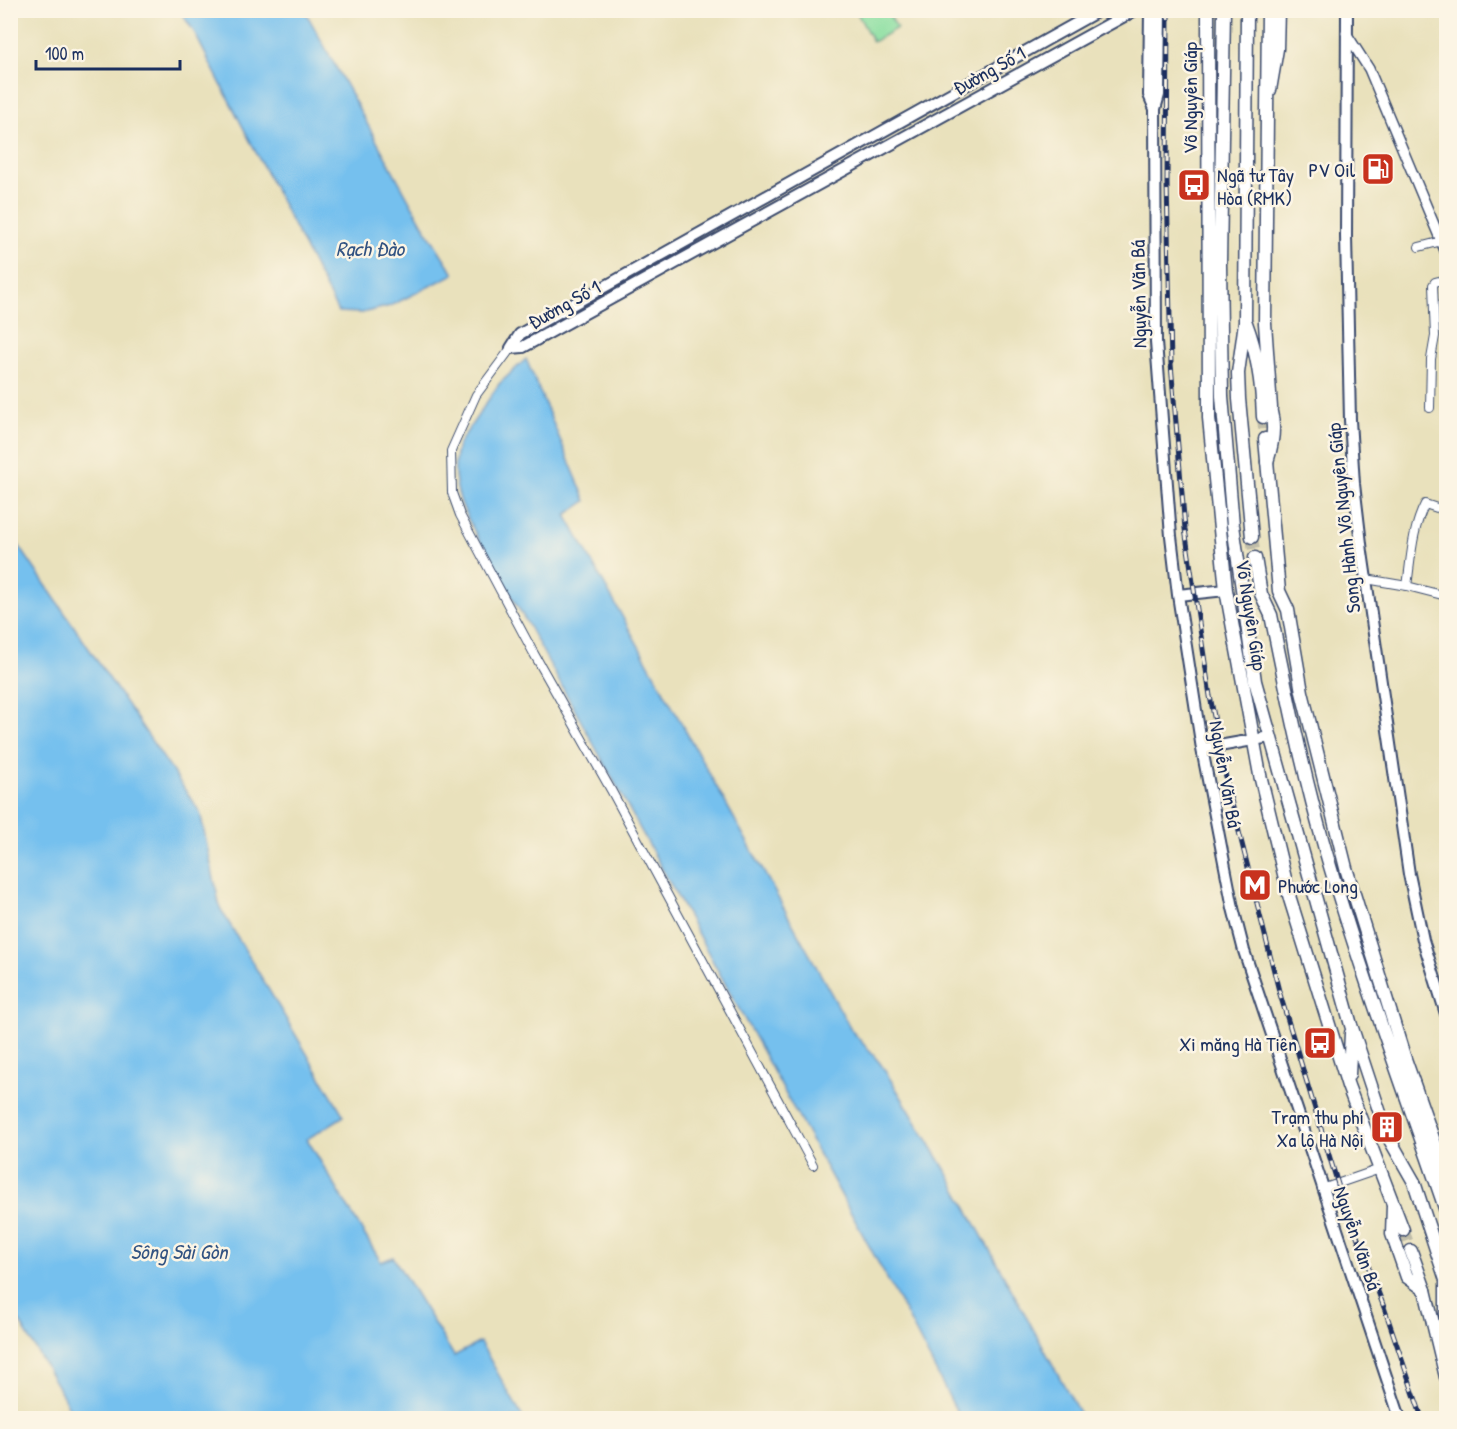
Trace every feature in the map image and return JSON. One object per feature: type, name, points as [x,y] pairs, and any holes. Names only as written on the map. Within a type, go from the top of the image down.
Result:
[{"type":"main road","name":"Đường Số 1","points":[[511,348],[520,334],[1100,10]]},
{"type":"main road","name":"Đường Số 1","points":[[511,348],[524,347],[1134,10]]},
{"type":"main road","name":"Nguyễn Văn Bá","points":[[1150,10],[1149,95],[1155,109]]},
{"type":"main road","name":"Nguyễn Văn Bá","points":[[1160,10],[1160,95],[1155,109],[1156,342],[1171,536],[1202,749],[1233,908],[1244,951],[1400,1419]]},
{"type":"main road","name":"Võ Nguyên Giáp","points":[[1208,10],[1209,418],[1226,590],[1260,775],[1290,899],[1348,1086],[1403,1230]]},
{"type":"main road","name":"Võ Nguyên Giáp","points":[[1224,10],[1220,264],[1222,396],[1233,525],[1255,681],[1351,1024],[1381,1116]]},
{"type":"main road","name":"Võ Nguyên Giáp","points":[[1247,10],[1245,321],[1238,373],[1252,537]]},
{"type":"main road","points":[[1267,412],[1265,323],[1268,10]]},
{"type":"main road","points":[[1268,97],[1276,61],[1278,10]]},
{"type":"main road","name":"Song Hành Võ Nguyên Giáp","points":[[1347,10],[1346,214],[1350,420],[1356,506],[1409,874],[1423,940],[1446,1014]]},
{"type":"main road","name":"Võ Nguyên Giáp","points":[[1245,321],[1252,339],[1273,443],[1267,463]]},
{"type":"main road","name":"Võ Nguyên Giáp","points":[[1265,439],[1279,591],[1288,610],[1302,692],[1346,868],[1404,1056],[1446,1175]]},
{"type":"main road","name":"Võ Nguyên Giáp","points":[[1255,558],[1261,594],[1271,615],[1325,849],[1446,1210]]},
{"type":"main road","points":[[1178,595],[1226,590]]},
{"type":"main road","points":[[1271,615],[1279,591]]},
{"type":"main road","points":[[1238,662],[1255,681]]},
{"type":"main road","points":[[1202,749],[1270,737],[1260,775]]},
{"type":"main road","points":[[1348,1086],[1351,1024]]},
{"type":"main road","points":[[1390,1140],[1414,1182],[1446,1280],[1446,1320]]},
{"type":"main road","name":"Võ Nguyên Giáp","points":[[1393,1204],[1392,1234],[1407,1278],[1425,1290]]},
{"type":"main road","points":[[1411,1251],[1425,1290],[1446,1375]]},
{"type":"main road","points":[[1425,1290],[1446,1320]]},
{"type":"street","points":[[1346,33],[1369,69],[1446,253]]},
{"type":"street","points":[[1419,247],[1442,241]]},
{"type":"street","points":[[1430,408],[1431,359],[1435,336],[1433,285],[1435,282],[1446,279]]},
{"type":"street","points":[[511,348],[476,395],[451,451],[452,493],[460,515],[813,1165]]},
{"type":"street","points":[[1407,586],[1414,532],[1425,504],[1446,511]]},
{"type":"street","points":[[1366,579],[1446,596]]},
{"type":"street","points":[[1322,1189],[1380,1169]]},
{"type":"green space","points":[[856,11],[887,11],[897,28],[873,42]]},
{"type":"water","name":"Rạch Đào","points":[[180,11],[305,11],[423,225],[454,274],[390,306],[362,313],[338,312],[193,30]]},
{"type":"water","points":[[526,359],[586,501],[566,515],[852,1031],[880,1063],[948,1174],[1082,1418],[960,1418],[907,1315],[526,621],[474,531],[457,490],[455,460],[458,445],[499,384]]},
{"type":"water","name":"Sông Sài Gòn","points":[[11,534],[200,812],[220,908],[344,1116],[307,1139],[381,1262],[393,1257],[454,1356],[480,1342],[523,1418],[74,1418],[11,1307]]},
{"type":"tunnel","points":[[1263,417],[1265,439]]},
{"type":"tunnel","points":[[1252,537],[1255,558]]},
{"type":"tunnel","points":[[1381,1116],[1390,1140]]},
{"type":"tunnel","points":[[1403,1230],[1411,1251]]},
{"type":"railway","points":[[1168,10],[1167,183],[1171,364],[1185,529],[1210,696],[1228,788],[1279,991],[1340,1191],[1385,1310],[1422,1418]]},
{"type":"place","name":"PV Oil","points":[[1378,169]]},
{"type":"place","name":"Ngã tư Tây Hòa (RMK)","points":[[1194,185]]},
{"type":"place","name":"Phước Long","points":[[1255,885]]},
{"type":"place","name":"Xi măng Hà Tiên","points":[[1320,1043]]},
{"type":"place","name":"Trạm thu phí Xa lộ Hà Nội","points":[[1387,1127]]}]
